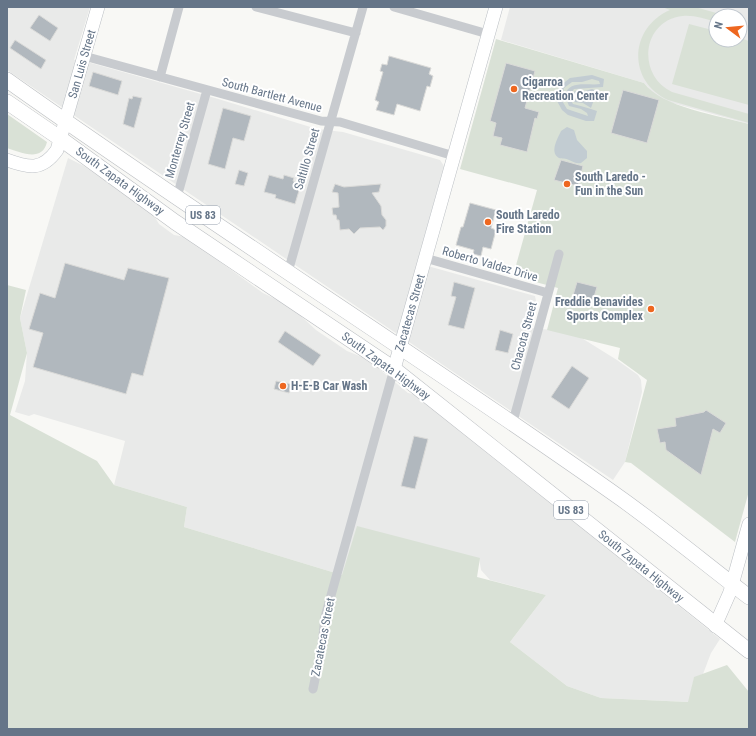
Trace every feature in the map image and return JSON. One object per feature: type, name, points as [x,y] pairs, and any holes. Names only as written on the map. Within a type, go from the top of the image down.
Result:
[{"type":"main road","name":"South Zapata Highway","points":[[7,80],[66,122],[625,502],[749,597]]},
{"type":"main road","name":"South Zapata Highway","points":[[7,102],[170,218],[394,369],[749,651]]},
{"type":"street","name":"San Luis Street","points":[[7,160],[25,166],[40,165],[52,157],[61,139],[98,7]]},
{"type":"street","points":[[160,78],[179,7]]},
{"type":"street","points":[[256,7],[356,33]]},
{"type":"street","name":"Saltillo Street","points":[[288,272],[363,7]]},
{"type":"street","points":[[394,7],[488,34]]},
{"type":"street","name":"Zacatecas Street","points":[[313,689],[322,646],[325,617],[496,7]]},
{"type":"street","name":"South Bartlett Avenue","points":[[84,56],[321,122],[340,122],[454,156]]},
{"type":"street","name":"Monterrey Street","points":[[177,197],[207,90]]},
{"type":"street","name":"Chacota Street","points":[[512,425],[559,254]]},
{"type":"street","name":"Roberto Valdez Drive","points":[[426,258],[548,293]]},
{"type":"street","points":[[716,626],[732,584],[749,524]]},
{"type":"shaded area","points":[[7,7],[90,7],[74,60],[91,63],[215,98],[317,129],[343,132],[440,160],[444,166],[417,263],[535,296],[537,306],[532,328],[552,330],[580,337],[617,360],[638,375],[641,380],[642,392],[625,462],[613,480],[7,70]]},
{"type":"shaded area","points":[[510,7],[749,7],[749,124],[669,102],[653,93],[644,83],[501,40]]},
{"type":"shaded area","points":[[662,7],[695,7],[708,11],[708,20],[683,16],[669,20],[659,27],[652,37],[649,49],[649,62],[653,74],[660,84],[672,92],[749,114],[749,123],[668,100],[655,91],[645,80],[640,68],[638,55],[641,41],[647,29],[656,18],[670,10]]},
{"type":"shaded area","points":[[689,24],[708,29],[708,48],[748,48],[749,41],[749,105],[672,84]]},
{"type":"shaded area","name":"Freddie Benavides Sports Complex","points":[[496,39],[644,83],[652,91],[664,98],[692,110],[749,124],[749,491],[735,542],[631,463],[625,462],[647,380],[618,359],[620,348],[547,330],[558,288],[513,276],[537,190],[460,169]]},
{"type":"shaded area","points":[[592,75],[604,79],[603,87],[574,89],[569,97],[573,104],[597,111],[594,121],[586,121],[568,115],[562,110],[557,101],[560,86],[570,78]],"holes":[[[592,79],[599,81],[600,84],[574,85],[570,87],[565,96],[569,106],[581,109],[587,113],[588,116],[567,109],[561,99],[564,88],[572,82],[582,82]]]},
{"type":"shaded area","points":[[592,89],[597,91],[591,108],[583,103],[574,102],[571,96],[575,91]]},
{"type":"shaded area","points":[[7,114],[47,142],[40,152],[30,154],[7,148]]},
{"type":"shaded area","points":[[567,127],[574,130],[577,140],[587,151],[587,158],[581,163],[559,158],[556,155],[554,149],[556,141],[561,131]]},
{"type":"shaded area","points":[[68,158],[84,166],[153,214],[159,224],[174,235],[186,237],[263,293],[290,306],[316,330],[347,351],[367,359],[408,393],[416,395],[720,639],[711,653],[703,674],[694,678],[689,702],[601,698],[567,686],[510,642],[546,595],[490,580],[481,570],[479,558],[342,575],[184,527],[187,507],[114,485],[125,441],[34,414],[29,416],[15,412],[25,381],[27,353],[20,318]]},
{"type":"shaded area","points":[[7,285],[26,290],[20,318],[27,353],[10,415],[97,461],[114,485],[187,507],[184,527],[342,575],[357,526],[480,558],[477,577],[546,595],[510,642],[567,686],[601,698],[688,702],[694,677],[727,665],[749,692],[749,729],[7,729]]},
{"type":"building","points":[[39,15],[58,28],[50,41],[30,28]]},
{"type":"building","points":[[15,40],[46,60],[41,69],[10,48]]},
{"type":"building","points":[[389,56],[431,68],[429,74],[433,76],[430,87],[427,86],[420,111],[397,104],[394,115],[376,110],[379,102],[375,100],[383,72],[380,71],[382,64],[387,65]]},
{"type":"building","name":"Cigarroa Recreation Center","points":[[506,63],[535,71],[525,108],[539,112],[537,119],[535,118],[527,152],[500,145],[502,138],[493,136],[496,123],[490,121]]},
{"type":"building","points":[[93,72],[122,81],[118,95],[89,86]]},
{"type":"building","points":[[623,90],[659,100],[647,143],[611,133]]},
{"type":"building","points":[[133,96],[142,98],[134,128],[123,124],[129,98],[132,99]]},
{"type":"building","points":[[223,108],[251,116],[244,141],[233,138],[225,169],[208,164]]},
{"type":"building","points":[[561,160],[583,166],[578,186],[554,180]]},
{"type":"building","points":[[239,170],[248,173],[244,186],[235,184]]},
{"type":"building","points":[[269,175],[283,179],[284,175],[294,178],[293,181],[301,184],[295,204],[275,198],[276,195],[264,192]]},
{"type":"building","points":[[335,184],[344,187],[381,184],[379,192],[372,193],[381,206],[382,215],[386,220],[386,226],[383,230],[380,227],[360,228],[354,234],[349,229],[340,230],[339,220],[337,220],[336,215],[333,215],[332,208],[339,207],[338,193],[332,192]]},
{"type":"building","points":[[470,203],[496,210],[491,228],[496,230],[491,249],[483,247],[481,256],[473,254],[474,250],[456,245]]},
{"type":"building","points":[[65,263],[124,280],[128,268],[169,278],[143,376],[132,373],[126,394],[33,367],[43,333],[29,329],[40,293],[55,298]]},
{"type":"building","points":[[454,282],[475,288],[464,329],[448,325],[456,297],[451,296]]},
{"type":"building","points":[[577,282],[597,287],[591,307],[571,302]]},
{"type":"building","points":[[500,330],[513,334],[508,353],[495,350]]},
{"type":"building","points":[[285,331],[321,355],[313,366],[278,342]]},
{"type":"building","points":[[572,366],[589,378],[569,409],[551,397]]},
{"type":"building","name":"H-E-B Car Wash","points":[[276,381],[291,384],[289,393],[274,389]]},
{"type":"building","points":[[706,410],[726,423],[720,433],[713,429],[701,475],[666,450],[665,442],[660,443],[657,429],[676,426],[675,418],[704,412]]},
{"type":"building","points":[[414,436],[428,439],[415,489],[401,486]]},
{"type":"place","name":"Cigarroa Recreation Center","points":[[514,89]]},
{"type":"place","name":"South Laredo - Fun in the Sun","points":[[567,184]]},
{"type":"place","name":"South Laredo Fire Station","points":[[488,222]]},
{"type":"place","name":"Freddie Benavides Sports Complex","points":[[651,309]]},
{"type":"place","name":"H-E-B Car Wash","points":[[283,386]]}]
